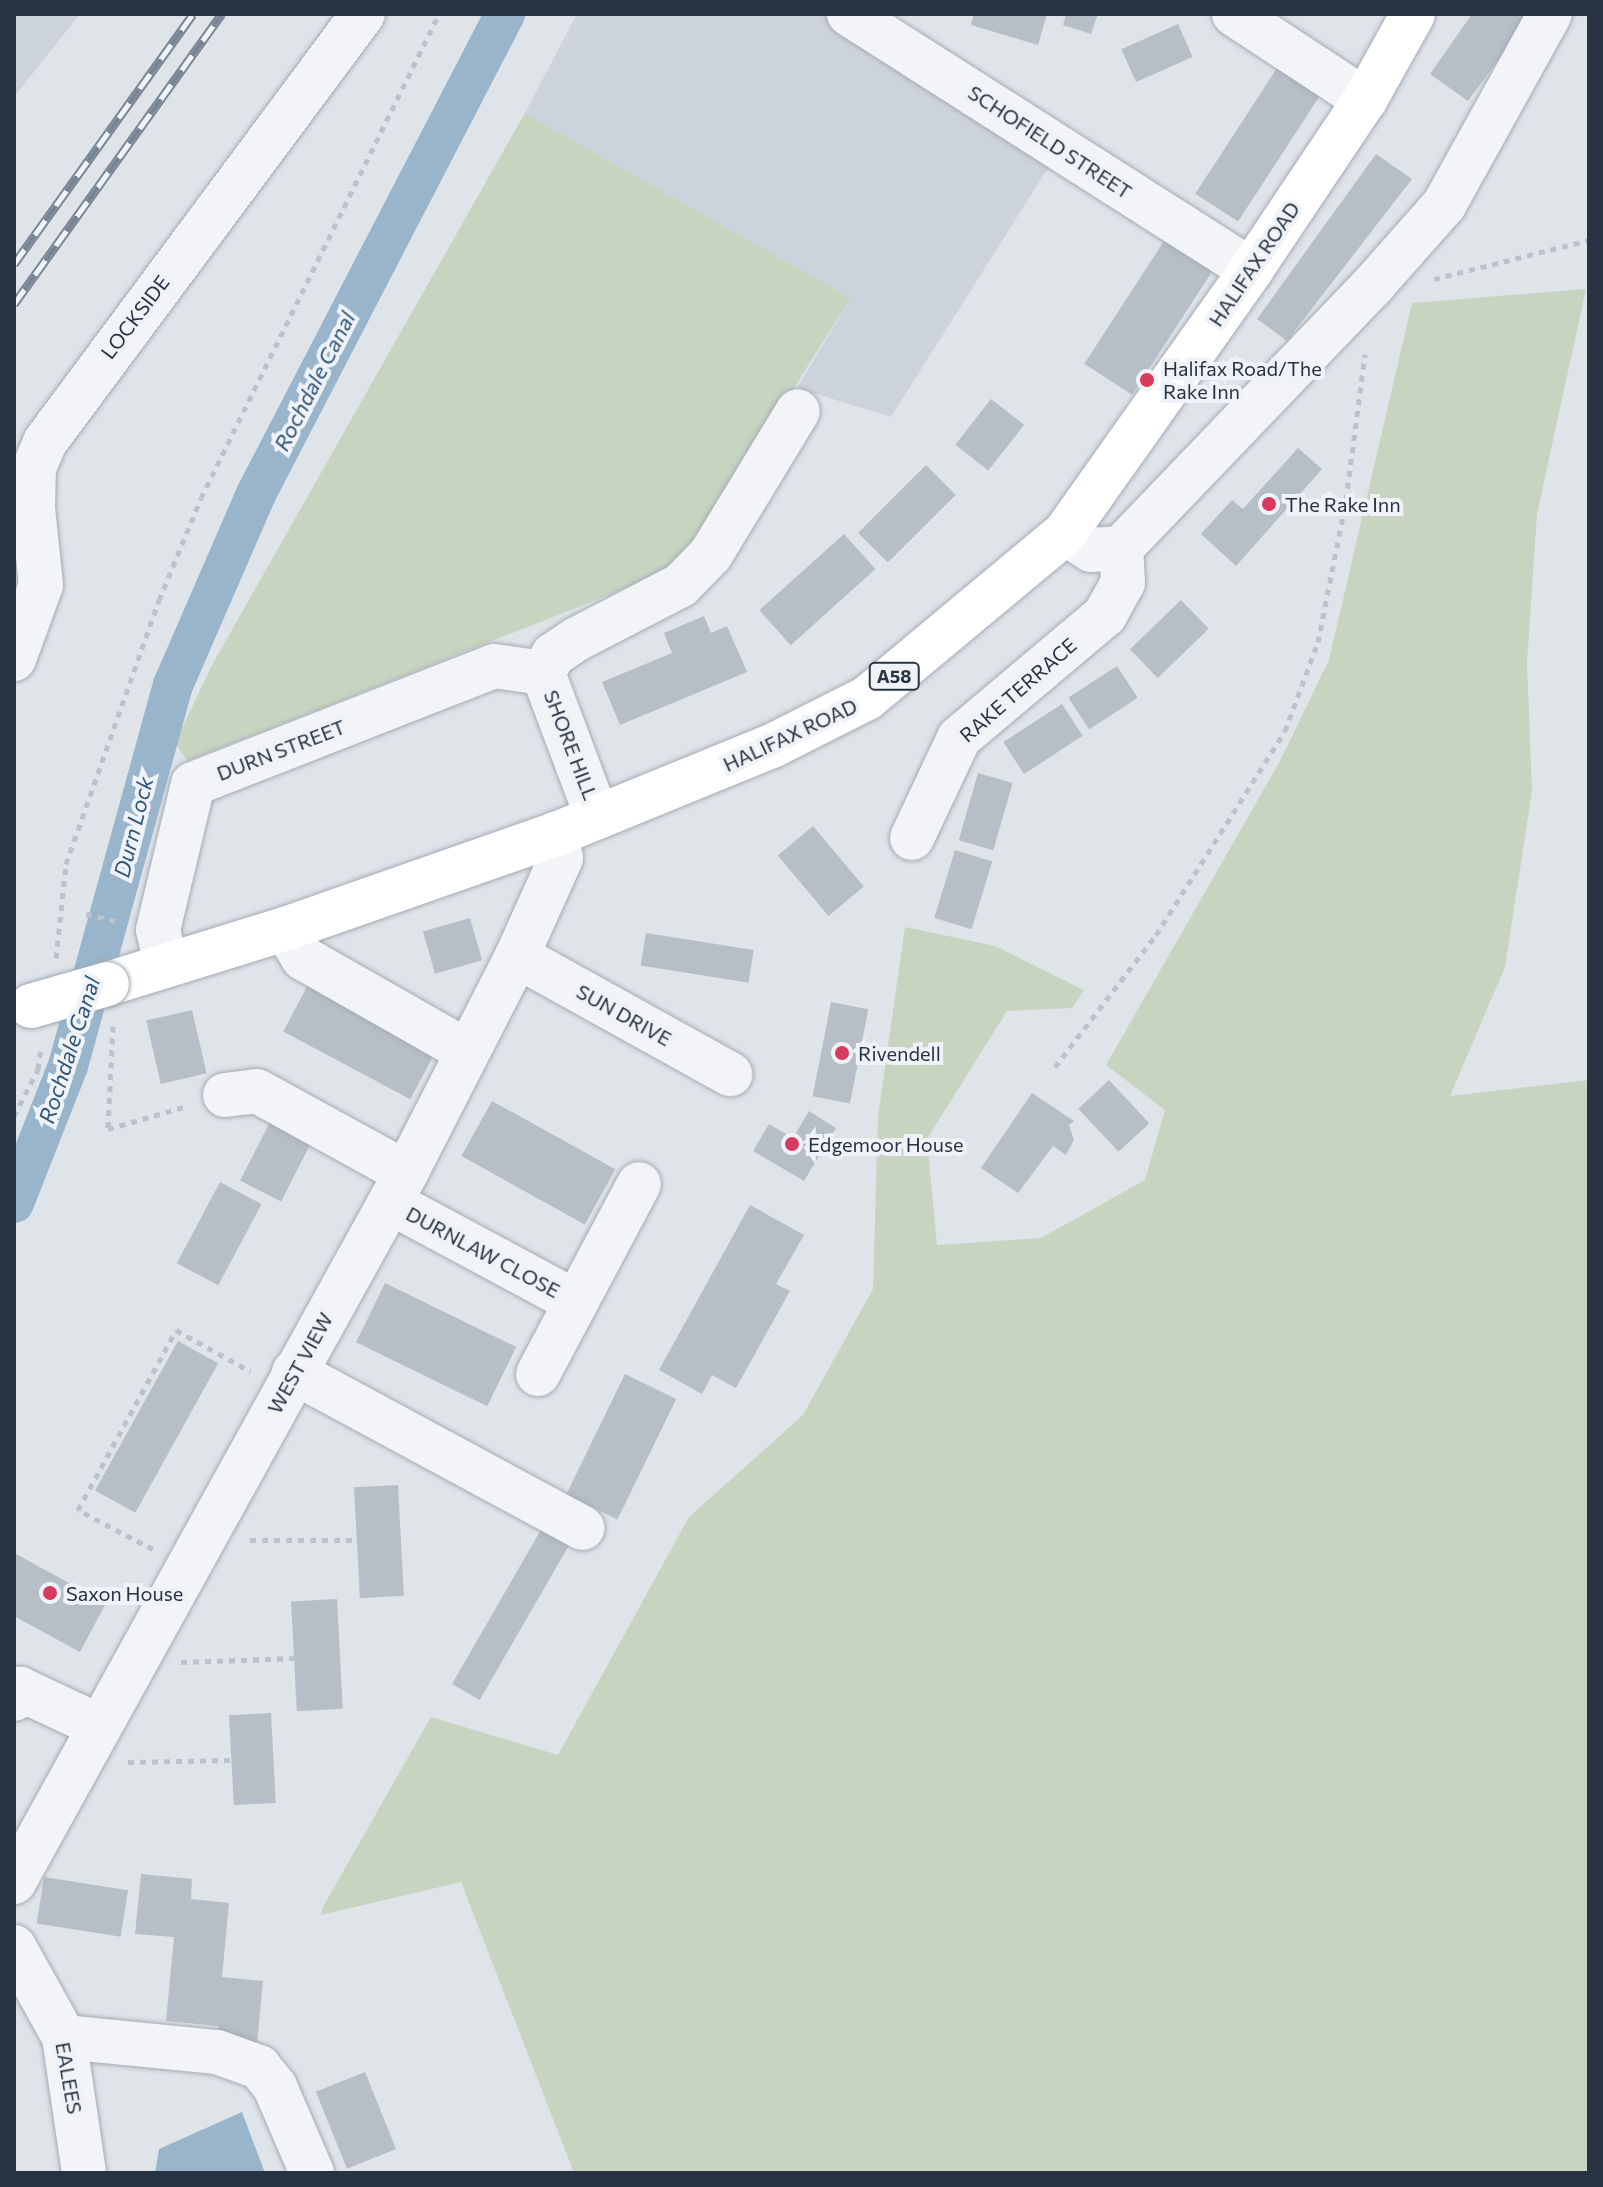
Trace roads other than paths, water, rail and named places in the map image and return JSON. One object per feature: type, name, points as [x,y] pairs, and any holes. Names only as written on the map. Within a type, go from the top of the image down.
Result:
[{"type":"main road","name":"HALIFAX ROAD","points":[[23,1009],[285,929],[556,834],[772,746],[867,698],[1065,533],[1251,270],[1365,100],[1413,14]]},
{"type":"street","name":"LOCKSIDE","points":[[14,659],[41,585],[33,508],[34,468],[45,442],[363,14]]},
{"type":"street","name":"SCHOFIELD STREET","points":[[849,14],[1251,270]]},
{"type":"street","points":[[1234,14],[1365,100]]},
{"type":"street","points":[[1065,533],[1091,550],[1121,548],[1444,205],[1550,14]]},
{"type":"street","points":[[543,673],[553,655],[577,639],[638,609],[691,575],[711,554],[798,411]]},
{"type":"street","name":"RAKE TERRACE","points":[[912,838],[959,738],[1105,615],[1123,583],[1121,548]]},
{"type":"street","name":"DURN STREET","points":[[166,964],[158,930],[193,784],[494,666],[543,673]]},
{"type":"street","name":"SHORE HILL","points":[[543,673],[597,817]]},
{"type":"street","name":"WEST VIEW","points":[[14,1882],[97,1725],[398,1188],[517,956],[561,858],[556,834]]},
{"type":"street","points":[[285,929],[303,958],[467,1051]]},
{"type":"street","name":"SUN DRIVE","points":[[517,956],[730,1074]]},
{"type":"street","name":"DURNLAW CLOSE","points":[[225,1095],[257,1091],[398,1188],[576,1302]]},
{"type":"street","name":"DURNLAW CLOSE","points":[[538,1374],[576,1302],[619,1260],[639,1184]]},
{"type":"street","points":[[289,1381],[582,1528]]},
{"type":"street","points":[[14,1699],[20,1689],[97,1725]]},
{"type":"street","name":"EALEES","points":[[14,1947],[64,2037],[84,2173]]},
{"type":"street","points":[[64,2037],[217,2052],[259,2067],[275,2087],[312,2173]]},
{"type":"water","points":[[242,2112],[265,2173],[155,2173],[159,2149]]},
{"type":"waterway","name":"Rochdale Canal","points":[[14,1203],[68,1066],[173,685],[256,494],[505,14]]},
{"type":"railway","points":[[14,264],[193,14]]},
{"type":"railway","points":[[14,304],[222,14]]},
{"type":"place","name":"Halifax Road/The Rake Inn","points":[[1147,380]]},
{"type":"place","name":"The Rake Inn","points":[[1269,504]]},
{"type":"place","name":"Rivendell","points":[[842,1053]]},
{"type":"place","name":"Edgemoor House","points":[[792,1144]]},
{"type":"place","name":"Saxon House","points":[[50,1593]]},
{"type":"water label","name":"Durn Lock","points":[[133,827]]}]
